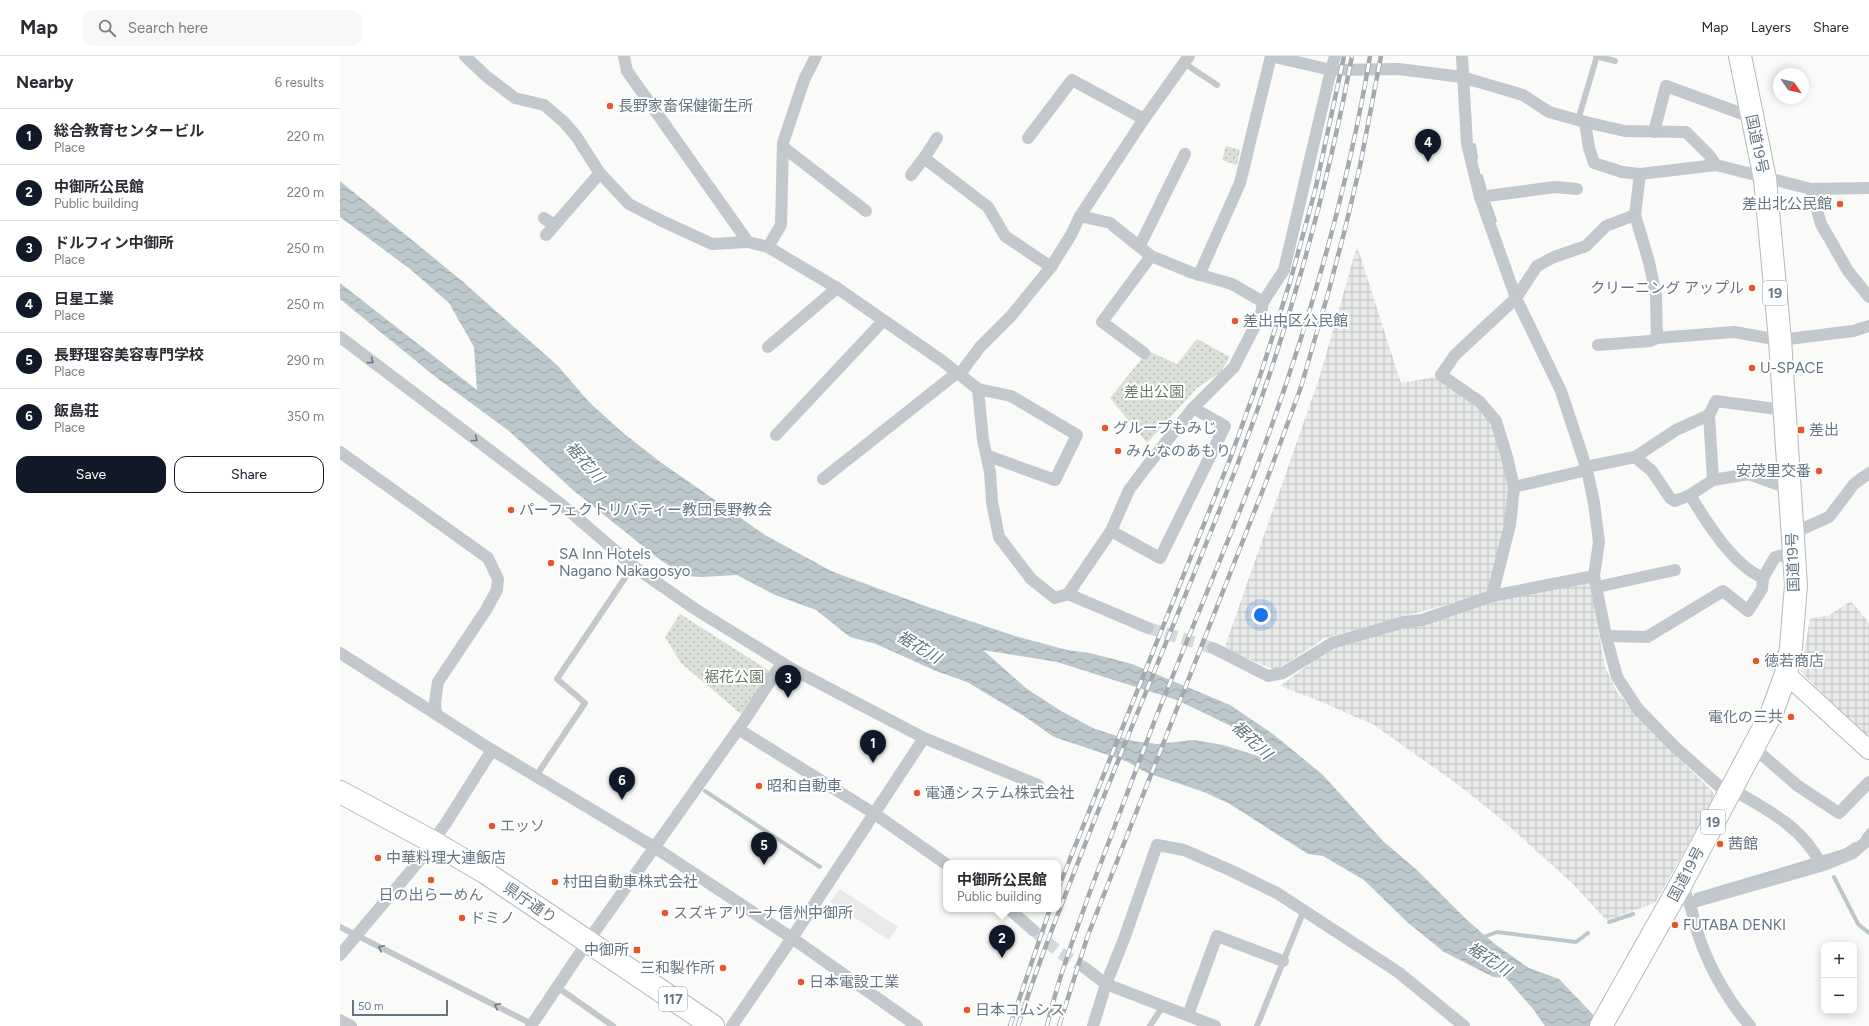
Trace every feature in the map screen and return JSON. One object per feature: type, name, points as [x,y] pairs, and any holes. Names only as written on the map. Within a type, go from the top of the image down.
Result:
[{"type":"highway","name":"国道19号","points":[[1601,1026],[1634,967],[1685,894],[1729,791],[1778,699],[1786,674],[1791,647],[1796,585],[1780,340],[1765,179],[1751,117],[1741,58]]},
{"type":"highway","name":"県庁通り","points":[[340,792],[433,842],[486,873],[713,1026]]},
{"type":"street","points":[[465,56],[486,76],[515,98],[544,105],[564,122],[576,136],[600,173],[630,204],[662,221],[712,244],[748,242],[768,247],[837,288],[959,373],[978,389],[1011,396],[1077,435],[1055,480],[988,456]]},
{"type":"street","points":[[624,56],[628,71],[748,242]]},
{"type":"street","points":[[1199,275],[1240,183],[1271,56],[1331,70],[1399,69],[1462,77],[1523,95],[1550,112],[1581,121],[1625,131],[1686,132],[1709,155],[1716,165]]},
{"type":"street","points":[[978,389],[983,440],[988,456],[992,502],[999,537],[1031,579],[1056,598],[1068,594],[1111,531],[1129,490],[1193,408],[1234,367],[1261,314],[1264,302],[1284,270],[1335,56]]},
{"type":"street","points":[[1462,56],[1466,144],[1480,197],[1516,298],[1561,391],[1586,468],[1594,503],[1599,542],[1595,581],[1606,636],[1617,677],[1638,709],[1675,747],[1729,791],[1790,825],[1810,845],[1819,861]]},
{"type":"street","points":[[768,247],[781,225],[782,147],[813,57]]},
{"type":"street","points":[[823,479],[959,373],[980,347],[1011,316],[1051,267],[1071,235],[1080,216],[1144,119],[1187,60]]},
{"type":"street","points":[[1028,138],[1072,80],[1144,119]]},
{"type":"street","points":[[1654,132],[1666,86],[1751,117]]},
{"type":"street","points":[[1581,121],[1594,163],[1622,172],[1640,174],[1716,165],[1810,190],[1869,188]]},
{"type":"street","points":[[910,176],[937,138]]},
{"type":"street","points":[[782,147],[866,211]]},
{"type":"street","points":[[1140,246],[1185,154]]},
{"type":"street","points":[[924,158],[988,207],[1005,236],[1051,267]]},
{"type":"street","points":[[546,235],[600,173]]},
{"type":"street","points":[[1640,174],[1635,215],[1649,262],[1656,295],[1656,338]]},
{"type":"street","points":[[1480,197],[1555,187],[1577,189]]},
{"type":"street","points":[[1810,190],[1821,224],[1848,270],[1869,297]]},
{"type":"street","points":[[1492,596],[1510,526],[1514,487],[1496,421],[1480,402],[1441,375],[1455,355],[1516,298],[1537,266],[1543,262],[1586,246],[1606,226],[1635,215]]},
{"type":"street","points":[[1080,216],[1110,223],[1151,256],[1199,275],[1232,284],[1264,302]]},
{"type":"street","points":[[544,218],[554,225]]},
{"type":"street","points":[[1144,353],[1102,322],[1151,256]]},
{"type":"street","points":[[768,348],[837,288]]},
{"type":"street","points":[[776,435],[883,321]]},
{"type":"street","points":[[1598,344],[1650,341],[1656,338],[1734,332],[1780,340],[1853,331],[1869,326]]},
{"type":"street","points":[[340,338],[561,504],[633,566],[695,609],[782,663],[924,738],[1038,785]]},
{"type":"street","points":[[1713,480],[1709,415],[1716,401],[1784,410]]},
{"type":"street","points":[[1111,531],[1160,558],[1225,426],[1193,408]]},
{"type":"street","points":[[1514,487],[1635,457],[1676,430],[1709,415]]},
{"type":"street","points":[[340,452],[488,558],[498,579],[497,590],[486,610],[438,682],[435,702],[436,714]]},
{"type":"street","points":[[1635,457],[1652,471],[1670,498],[1675,501],[1690,496],[1713,480],[1749,474],[1790,489]]},
{"type":"street","points":[[1606,636],[1647,637],[1723,591],[1748,611],[1762,589],[1763,578],[1775,557],[1829,516],[1854,484],[1869,473]]},
{"type":"street","points":[[1690,496],[1708,526],[1726,548],[1744,565],[1763,578]]},
{"type":"street","points":[[1213,648],[1268,676],[1283,673],[1332,643],[1404,622],[1422,620],[1492,596],[1675,570]]},
{"type":"street","points":[[1068,594],[1148,628]]},
{"type":"street","points":[[340,653],[492,750],[654,847],[792,938],[917,1026]]},
{"type":"street","points":[[532,1025],[588,941],[738,729],[782,663]]},
{"type":"street","points":[[1786,674],[1869,750]]},
{"type":"street","points":[[738,729],[875,814],[943,862]]},
{"type":"street","points":[[732,1026],[875,814],[924,738]]},
{"type":"street","points":[[1753,747],[1798,786],[1839,812],[1869,782]]},
{"type":"street","points":[[340,955],[419,861],[433,842],[492,750]]},
{"type":"street","points":[[1750,1026],[1713,972],[1698,936],[1685,894],[1852,853],[1869,838]]},
{"type":"street","points":[[1093,1026],[1106,984],[1124,939],[1157,845],[1184,850],[1277,893],[1398,972],[1464,1026]]},
{"type":"street","points":[[1012,912],[1033,930]]},
{"type":"street","points":[[1188,1016],[1217,936],[1283,961]]},
{"type":"street","points":[[1085,968],[1106,984],[1215,1026]]},
{"type":"street","points":[[340,1020],[351,1026]]},
{"type":"lane","points":[[1581,121],[1597,56],[1615,61]]},
{"type":"lane","points":[[1187,60],[1217,85]]},
{"type":"lane","points":[[536,776],[585,703],[557,679],[633,566]]},
{"type":"lane","points":[[1257,1026],[1304,910]]},
{"type":"lane","points":[[340,927],[532,1025]]},
{"type":"lane","points":[[557,987],[614,1026]]},
{"type":"lane","points":[[1150,1026],[1163,1006]]},
{"type":"shaded area","points":[[1357,246],[1401,383],[1436,377],[1458,390],[1494,421],[1502,449],[1511,501],[1489,593],[1325,638],[1276,670],[1224,649],[1319,379]]},
{"type":"shaded area","points":[[1589,580],[1605,667],[1617,692],[1667,747],[1714,793],[1711,804],[1655,903],[1606,920],[1573,884],[1500,818],[1457,784],[1374,725],[1317,700],[1280,686],[1327,651],[1505,595]]},
{"type":"shaded area","points":[[1851,601],[1869,623],[1869,740],[1801,672],[1810,618],[1828,616]]},
{"type":"shaded area","points":[[840,889],[898,927],[889,940],[830,902]]},
{"type":"green space","points":[[1226,146],[1240,150],[1237,165],[1222,160]]},
{"type":"green space","name":"差出公園","points":[[1197,339],[1230,357],[1220,373],[1197,388],[1147,443],[1110,398],[1148,351],[1177,364]]},
{"type":"green space","name":"裾花公園","points":[[680,614],[771,672],[741,714],[681,663],[665,637]]},
{"type":"water","name":"裾花川","points":[[340,181],[462,281],[558,366],[588,401],[622,432],[659,461],[765,535],[831,571],[928,607],[1015,636],[1067,650],[1090,653],[1132,664],[1230,705],[1273,734],[1323,775],[1383,841],[1417,870],[1468,921],[1495,944],[1529,968],[1559,979],[1604,1026],[1545,1026],[1533,1009],[1506,978],[1493,977],[1444,952],[1407,922],[1364,880],[1323,856],[1308,854],[1230,804],[1204,792],[1147,773],[1126,761],[1054,737],[1024,716],[967,682],[936,671],[876,644],[850,637],[816,610],[775,595],[737,575],[702,577],[684,576],[659,559],[574,491],[509,431],[437,378],[340,299],[340,283],[477,390],[474,347],[449,303],[410,269],[340,217]],"holes":[[[983,650],[1057,662],[1177,700],[1231,726],[1261,757],[1223,745],[1194,740],[1157,744],[1133,741],[1095,729],[1061,711],[1027,689]]]},
{"type":"waterway","points":[[1474,145],[1476,158]]},
{"type":"waterway","points":[[1481,176],[1485,190]]},
{"type":"waterway","points":[[1489,204],[1495,221]]},
{"type":"waterway","points":[[705,791],[820,867]]},
{"type":"waterway","points":[[1863,838],[1869,830]]},
{"type":"waterway","points":[[1696,895],[1844,851],[1855,844]]},
{"type":"waterway","points":[[1834,877],[1858,924],[1869,933]]},
{"type":"waterway","points":[[1609,922],[1633,914]]},
{"type":"waterway","name":"裾花川","points":[[1481,938],[1497,932],[1576,942],[1588,933]]},
{"type":"tunnel","points":[[1148,628],[1213,648]]},
{"type":"tunnel","points":[[1033,930],[1059,952],[1085,968]]},
{"type":"railway","points":[[1061,882],[1230,459],[1261,373],[1290,282],[1315,191],[1344,56]]},
{"type":"railway","points":[[1061,905],[1219,511],[1256,413],[1289,313],[1318,211],[1342,108],[1352,56]]},
{"type":"railway","points":[[1047,1026],[1051,1008],[1091,889],[1153,725],[1229,539],[1272,426],[1322,270],[1349,163],[1370,56]]},
{"type":"railway","points":[[1059,1026],[1088,935],[1266,482],[1301,387],[1345,229],[1360,166],[1381,56]]},
{"type":"railway","points":[[1010,1026],[1049,912]]},
{"type":"railway","points":[[1018,1026],[1058,912]]},
{"type":"place","name":"長野家畜保健衛生所","points":[[610,106]]},
{"type":"place","name":"日星工業","points":[[1428,162]]},
{"type":"place","name":"差出北公民館","points":[[1840,204]]},
{"type":"place","name":"クリーニング アップル","points":[[1752,288]]},
{"type":"place","name":"差出中区公民館","points":[[1235,321]]},
{"type":"place","name":"U-SPACE","points":[[1752,368]]},
{"type":"place","name":"グループもみじ","points":[[1105,428]]},
{"type":"place","name":"差出","points":[[1801,430]]},
{"type":"place","name":"みんなのあもり","points":[[1118,451]]},
{"type":"place","name":"安茂里交番","points":[[1819,471]]},
{"type":"place","name":"パーフェクトリバティー教団長野教会","points":[[511,510]]},
{"type":"place","name":"SA Inn Hotels Nagano Nakagosyo","points":[[551,563]]},
{"type":"place","name":"徳若商店","points":[[1756,661]]},
{"type":"place","name":"ドルフィン中御所","points":[[788,698]]},
{"type":"place","name":"電化の三共","points":[[1791,717]]},
{"type":"place","name":"総合教育センタービル","points":[[873,763]]},
{"type":"place","name":"昭和自動車","points":[[759,786]]},
{"type":"place","name":"電通システム株式会社","points":[[917,793]]},
{"type":"place","name":"飯島荘","points":[[622,800]]},
{"type":"place","name":"エッソ","points":[[492,826]]},
{"type":"place","name":"茜館","points":[[1720,844]]},
{"type":"place","name":"中華料理大連飯店","points":[[378,858]]},
{"type":"place","name":"長野理容美容専門学校","points":[[764,865]]},
{"type":"place","name":"日の出らーめん","points":[[431,880]]},
{"type":"place","name":"村田自動車株式会社","points":[[555,882]]},
{"type":"place","name":"スズキアリーナ信州中御所","points":[[665,913]]},
{"type":"place","name":"ドミノ","points":[[462,918]]},
{"type":"place","name":"FUTABA DENKI","points":[[1675,925]]},
{"type":"place","name":"中御所","points":[[637,950]]},
{"type":"place","name":"中御所公民館","points":[[1002,958]]},
{"type":"place","name":"三和製作所","points":[[723,968]]},
{"type":"place","name":"日本電設工業","points":[[801,982]]},
{"type":"place","name":"日本コムシス","points":[[967,1010]]}]
